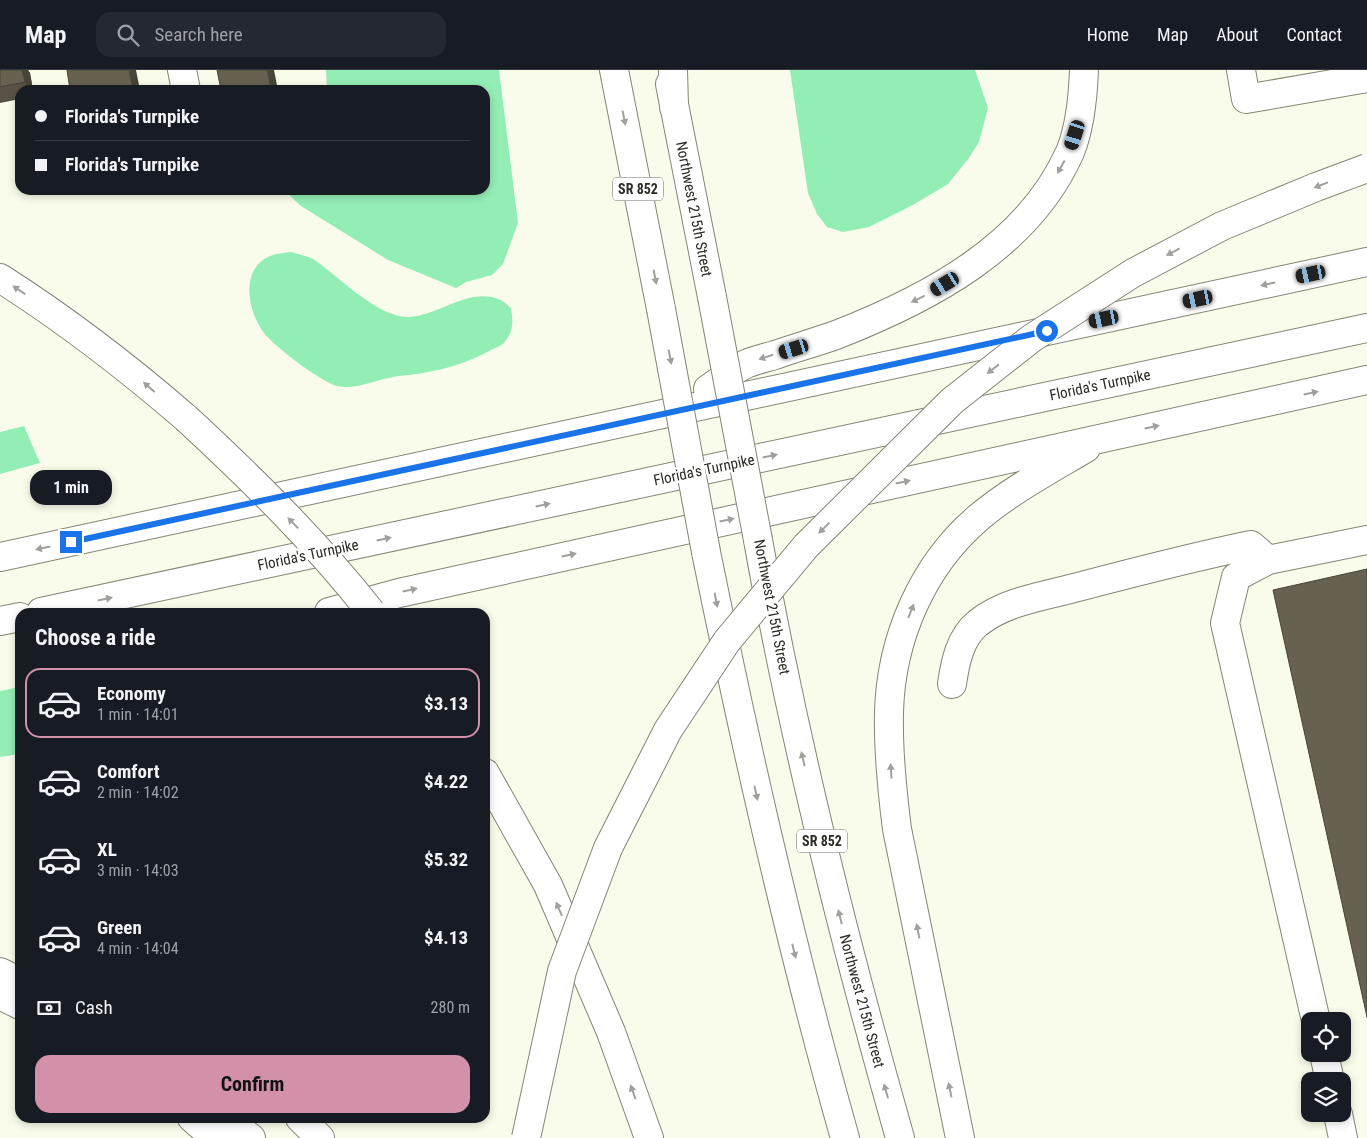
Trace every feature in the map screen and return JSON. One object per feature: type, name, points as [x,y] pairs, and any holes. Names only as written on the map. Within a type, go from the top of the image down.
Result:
[{"type":"main road","points":[[182,70],[185,85]]},
{"type":"main road","name":"SR 852","points":[[614,70],[731,674],[770,852],[811,1015],[845,1138]]},
{"type":"main road","name":"Northwest 215th Street","points":[[667,70],[781,655],[819,828],[860,994],[900,1138]]},
{"type":"main road","points":[[673,70],[674,107]]},
{"type":"main road","points":[[673,412],[745,364],[836,334],[928,294],[963,272],[996,246],[1026,218],[1047,193],[1070,151],[1080,112],[1084,70]]},
{"type":"main road","points":[[1241,70],[1246,98],[1367,78]]},
{"type":"main road","points":[[526,1138],[562,970],[608,848],[668,730],[727,641],[806,546],[952,401],[1032,338],[1133,273],[1222,226],[1367,168]]},
{"type":"main road","points":[[0,557],[1367,262]]},
{"type":"main road","points":[[0,278],[48,308],[86,336],[186,418],[236,464],[297,526],[369,608]]},
{"type":"main road","name":"Florida's Turnpike","points":[[60,608],[1367,328]]},
{"type":"main road","points":[[344,608],[398,593],[1367,380]]},
{"type":"main road","points":[[960,1138],[897,829],[889,745],[889,710],[892,676],[899,646],[916,598],[923,584],[956,539],[1002,500],[1104,437]]},
{"type":"main road","points":[[1314,1012],[1225,623],[1236,577],[1268,560],[1367,540]]},
{"type":"main road","points":[[952,684],[955,661],[966,637],[977,623],[998,610],[1190,558],[1251,545],[1268,560]]},
{"type":"main road","points":[[0,621],[15,618]]},
{"type":"main road","points":[[490,783],[548,885],[611,1032],[649,1138]]},
{"type":"main road","points":[[0,972],[15,980]]},
{"type":"main road","points":[[0,995],[15,1002]]},
{"type":"main road","points":[[1340,1122],[1343,1138]]},
{"type":"main road","points":[[198,1123],[215,1138]]},
{"type":"main road","points":[[230,1123],[250,1138]]},
{"type":"main road","points":[[305,1123],[320,1138]]},
{"type":"shaded area","points":[[326,70],[499,70],[518,223],[503,264],[492,275],[466,282],[456,288],[388,260],[301,206],[289,195],[490,195],[490,85],[327,85]]},
{"type":"shaded area","points":[[790,70],[975,70],[988,108],[979,142],[948,184],[913,205],[869,227],[843,232],[827,227],[817,214],[808,193]]},
{"type":"shaded area","points":[[291,252],[314,259],[373,305],[398,316],[410,317],[421,315],[465,299],[476,297],[487,297],[503,301],[511,308],[511,330],[507,339],[501,345],[458,364],[357,386],[337,386],[320,378],[277,346],[264,333],[253,313],[249,290],[255,269],[262,261],[273,255]]},
{"type":"shaded area","points":[[24,426],[40,463],[0,474],[0,432]]},
{"type":"shaded area","points":[[15,688],[15,755],[0,757],[0,691]]},
{"type":"building","points":[[0,70],[22,70],[25,82],[0,87]]},
{"type":"building","points":[[67,70],[129,70],[132,85],[69,85]]},
{"type":"building","points":[[217,70],[267,70],[270,85],[220,85]]},
{"type":"building","points":[[1367,569],[1367,1017],[1273,590]]},
{"type":"route","points":[[71,542],[1047,331]]}]
